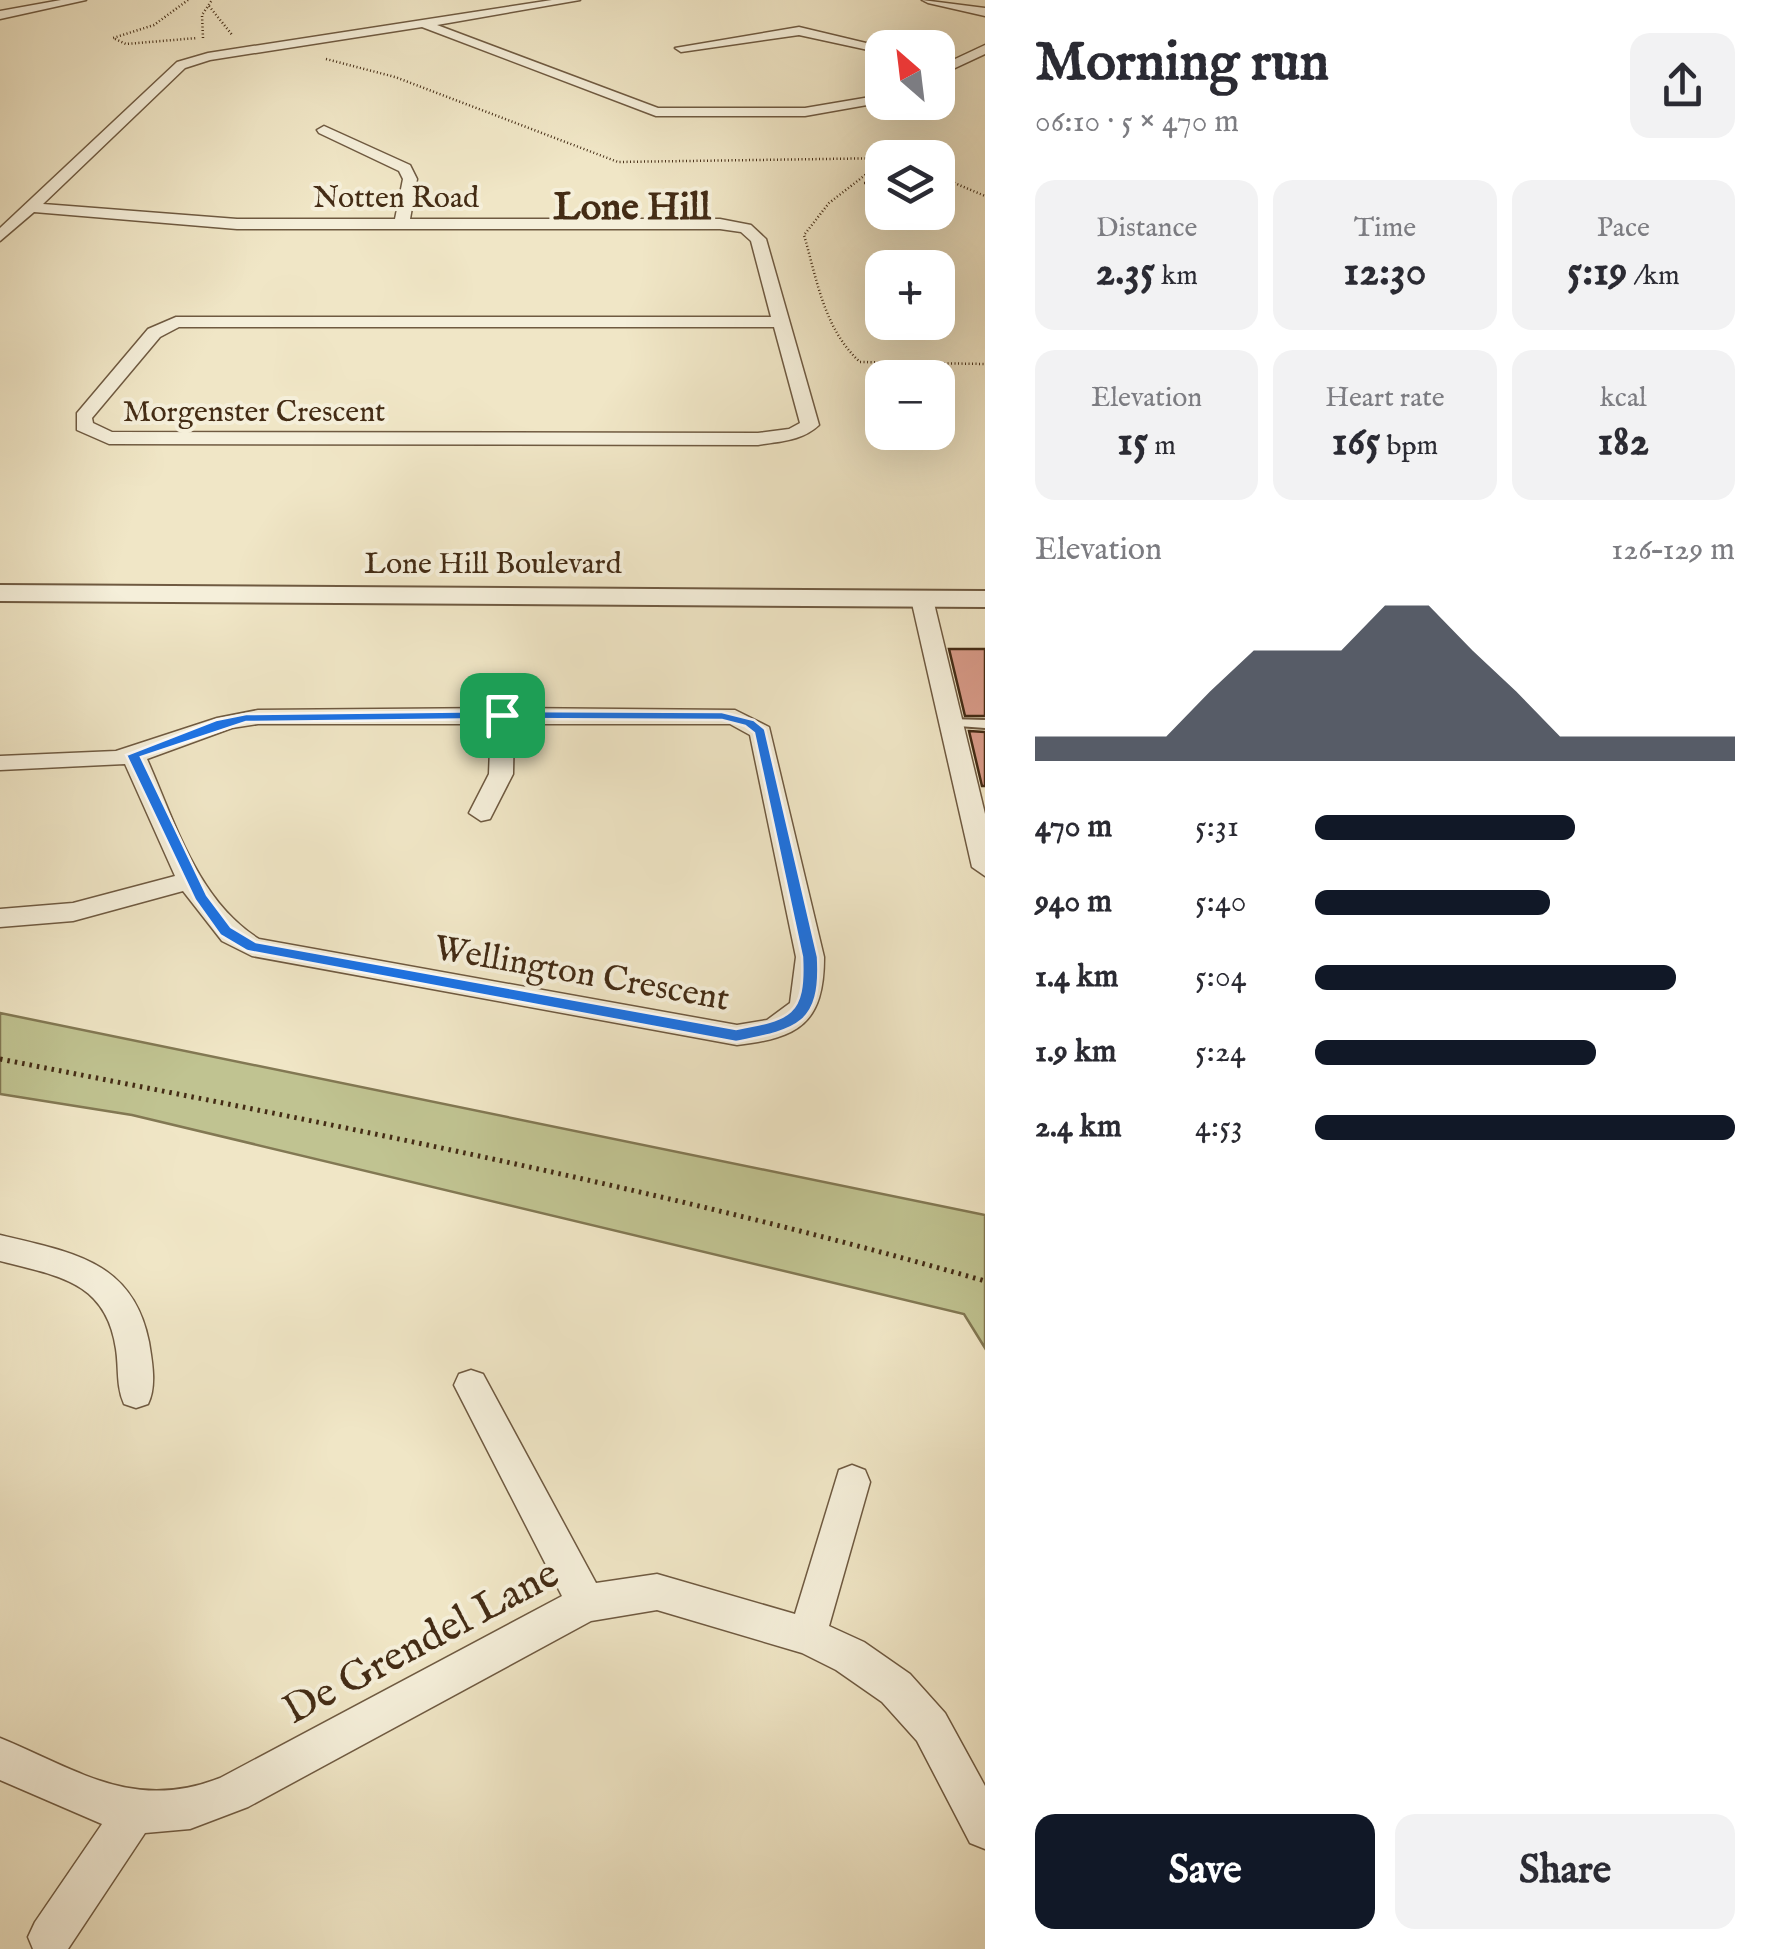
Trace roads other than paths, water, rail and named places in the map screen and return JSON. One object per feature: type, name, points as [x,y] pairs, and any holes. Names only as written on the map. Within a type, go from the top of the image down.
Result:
[{"type":"street","points":[[0,15],[80,0]]},
{"type":"street","points":[[0,236],[181,66],[208,58],[574,0]]},
{"type":"street","points":[[928,0],[985,12]]},
{"type":"street","points":[[422,24],[656,112],[694,114],[865,104]]},
{"type":"street","points":[[681,48],[799,31],[865,45]]},
{"type":"street","points":[[955,63],[985,49]]},
{"type":"street","points":[[324,130],[405,168],[410,179],[402,224]]},
{"type":"street","name":"Notten Road","points":[[31,207],[223,223],[720,224],[746,228],[758,239],[784,322]]},
{"type":"street","name":"Morgenster Crescent","points":[[176,322],[784,322],[810,425],[794,434],[758,439],[123,440],[94,433],[84,426],[83,417],[154,333],[176,322]]},
{"type":"street","name":"Lone Hill Boulevard","points":[[0,592],[985,598]]},
{"type":"street","points":[[922,599],[985,867]]},
{"type":"street","points":[[481,813],[498,787],[501,774],[502,715]]},
{"type":"street","name":"Wellington Crescent","points":[[0,763],[72,762],[133,755],[221,723],[246,718],[722,716],[750,723],[760,732],[810,957],[812,990],[801,1013],[779,1027],[736,1036],[266,951],[225,931],[192,880],[133,755]]},
{"type":"street","points":[[0,918],[29,920],[58,915],[192,880]]},
{"type":"street","points":[[0,1248],[75,1266],[102,1282],[127,1319],[136,1358],[136,1392]]},
{"type":"street","points":[[471,1385],[586,1603]]},
{"type":"street","points":[[807,1636],[852,1482]]},
{"type":"street","name":"De Grendel Lane","points":[[0,1758],[56,1787],[136,1810],[172,1813],[234,1793],[586,1603],[657,1592],[807,1636],[850,1656],[896,1688],[930,1727],[985,1828]]},
{"type":"street","points":[[50,1936],[136,1810]]},
{"type":"lane","points":[[950,723],[985,724]]},
{"type":"district","name":"Lone Hill","points":[[632,206]]}]
